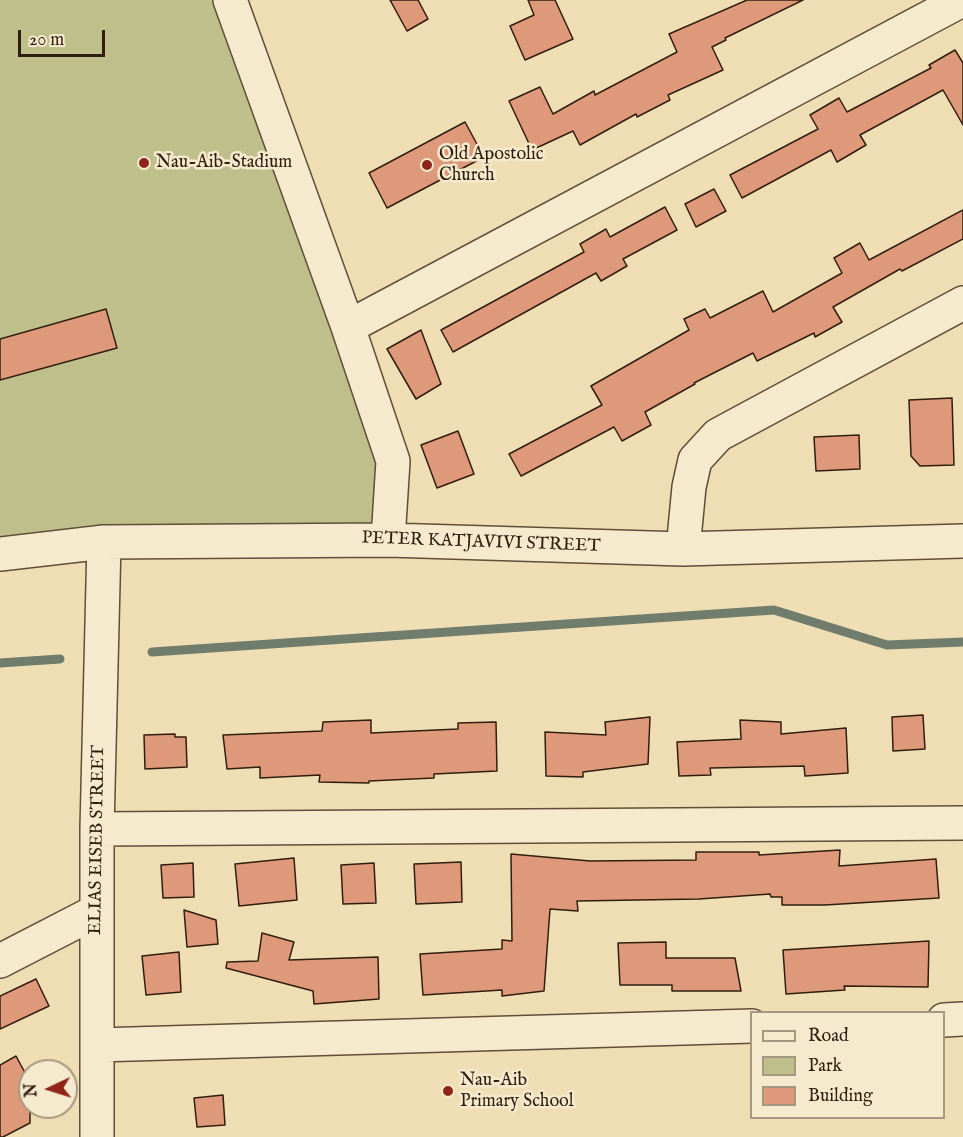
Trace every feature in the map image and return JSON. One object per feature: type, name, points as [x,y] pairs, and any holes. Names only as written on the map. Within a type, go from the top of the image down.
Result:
[{"type":"street","points":[[230,0],[348,327],[393,461],[388,540]]},
{"type":"street","points":[[348,327],[961,0]]},
{"type":"street","points":[[683,549],[689,487],[695,460],[718,435],[963,303]]},
{"type":"street","name":"PETER KATJAVIVI STREET","points":[[0,554],[104,542],[388,540],[683,549],[963,541]]},
{"type":"street","name":"ELIAS EISEB STREET","points":[[98,1137],[97,829],[104,542]]},
{"type":"street","points":[[97,829],[963,823]]},
{"type":"street","points":[[0,961],[97,911]]},
{"type":"street","points":[[945,1020],[963,1019]]},
{"type":"street","points":[[97,1045],[750,1026]]},
{"type":"green space","name":"Nau-Aib-Stadium","points":[[0,0],[230,0],[393,461],[388,540],[0,554]]},
{"type":"building","points":[[390,0],[418,0],[428,19],[407,31]]},
{"type":"building","points":[[528,0],[555,0],[573,39],[525,60],[510,26],[534,15]]},
{"type":"building","points":[[747,0],[803,0],[725,38],[726,40],[712,47],[723,70],[668,95],[670,100],[637,117],[636,114],[580,145],[573,131],[532,150],[509,101],[540,87],[553,114],[594,91],[595,95],[677,52],[669,34]]},
{"type":"building","points":[[955,50],[963,63],[963,125],[943,90],[860,135],[866,145],[837,162],[831,150],[742,198],[730,175],[818,129],[810,115],[839,98],[847,112],[931,68],[929,65]]},
{"type":"building","name":"Old Apostolic Church","points":[[465,122],[484,157],[387,208],[369,173]]},
{"type":"building","points":[[714,189],[726,211],[696,227],[685,204]]},
{"type":"building","points":[[665,207],[677,230],[623,259],[627,266],[601,281],[596,273],[453,352],[441,330],[584,252],[580,244],[606,229],[610,237]]},
{"type":"building","points":[[963,210],[963,239],[902,271],[900,269],[833,307],[842,322],[815,337],[814,333],[757,361],[753,353],[694,383],[645,412],[651,425],[622,441],[614,427],[521,476],[509,454],[602,405],[591,386],[689,330],[684,319],[705,309],[710,318],[763,291],[773,312],[842,273],[834,258],[860,243],[869,260]]},
{"type":"building","points":[[106,309],[117,348],[0,380],[0,339]]},
{"type":"building","points":[[421,330],[441,384],[416,399],[387,349]]},
{"type":"building","points":[[952,398],[954,465],[920,466],[911,456],[909,400]]},
{"type":"building","points":[[458,431],[474,474],[437,488],[421,445]]},
{"type":"building","points":[[859,435],[860,469],[816,471],[814,437]]},
{"type":"building","points":[[923,715],[925,749],[893,751],[892,717]]},
{"type":"building","points":[[650,717],[648,764],[583,772],[583,777],[546,776],[545,732],[606,735],[605,722]]},
{"type":"building","points":[[371,720],[371,733],[458,729],[458,723],[496,722],[497,771],[434,774],[434,778],[369,781],[369,783],[319,782],[320,775],[260,778],[260,767],[227,769],[223,735],[322,731],[323,722]]},
{"type":"building","points":[[740,720],[781,722],[781,734],[846,728],[848,773],[805,776],[804,766],[710,768],[711,775],[679,776],[677,742],[741,739]]},
{"type":"building","points":[[175,734],[175,737],[186,737],[187,767],[145,769],[144,735]]},
{"type":"building","points":[[840,850],[839,866],[936,859],[939,898],[825,905],[782,905],[782,897],[771,897],[770,894],[699,899],[577,901],[578,911],[550,909],[544,991],[502,996],[502,990],[423,995],[420,954],[502,949],[502,940],[512,941],[511,854],[590,861],[696,860],[696,852],[759,852],[759,855]]},
{"type":"building","points":[[294,858],[297,900],[239,906],[235,864]]},
{"type":"building","points":[[461,862],[462,902],[416,904],[414,864]]},
{"type":"building","points":[[193,863],[194,897],[163,898],[161,865]]},
{"type":"building","points":[[374,863],[376,903],[343,904],[341,865]]},
{"type":"building","points":[[184,910],[216,920],[218,944],[187,947]]},
{"type":"building","points":[[262,933],[294,942],[289,960],[378,957],[379,999],[314,1004],[313,991],[226,968],[227,962],[258,961]]},
{"type":"building","points":[[929,941],[928,987],[844,986],[845,990],[786,994],[783,950]]},
{"type":"building","points":[[666,942],[666,958],[735,958],[741,991],[672,991],[672,985],[620,985],[618,943]]},
{"type":"building","points":[[179,952],[181,992],[146,995],[142,956]]},
{"type":"building","points":[[36,979],[49,1006],[0,1029],[0,996]]},
{"type":"building","points":[[16,1056],[18,1060],[18,1119],[30,1119],[30,1123],[3,1137],[0,1137],[0,1065]]},
{"type":"building","points":[[223,1095],[225,1125],[197,1127],[194,1098]]},
{"type":"waterway","points":[[152,652],[774,610],[887,645],[963,642]]},
{"type":"waterway","points":[[0,663],[60,659]]},
{"type":"place","name":"Nau-Aib-Stadium","points":[[144,163]]},
{"type":"place","name":"Old Apostolic Church","points":[[427,165]]},
{"type":"place","name":"Nau-Aib Primary School","points":[[448,1091]]}]
